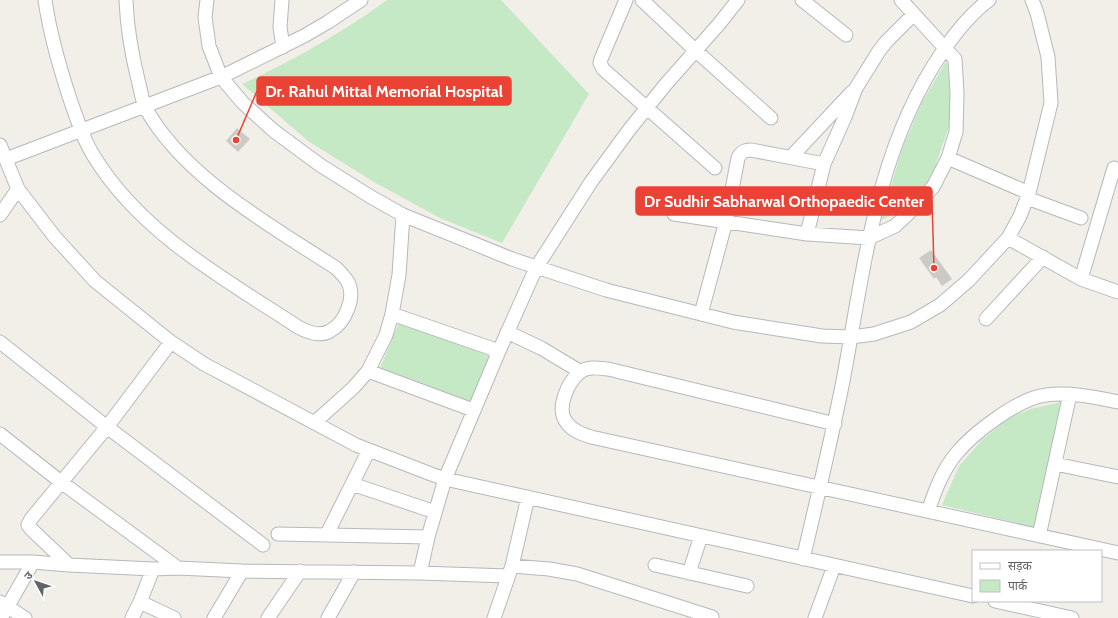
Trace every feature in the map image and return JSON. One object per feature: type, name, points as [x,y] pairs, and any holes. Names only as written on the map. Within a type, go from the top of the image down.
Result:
[{"type":"street","points":[[45,0],[53,44],[81,131],[94,157],[116,187],[173,242],[213,271],[298,327],[310,333],[320,334],[330,332],[343,319],[348,309],[351,294],[348,283],[342,273],[246,209],[199,172],[174,149],[145,106],[131,48],[127,22],[126,0]]},
{"type":"street","points":[[207,0],[205,17],[209,46],[221,77],[244,103],[274,131],[320,165],[403,215],[536,268],[606,290],[733,322],[822,336],[851,337],[874,334],[911,322],[940,305],[969,280],[1008,238],[1028,195],[1051,103],[1048,57],[1037,13],[1032,0]]},
{"type":"street","points":[[282,0],[280,27],[283,47]]},
{"type":"street","points":[[6,159],[221,77],[283,47],[328,22],[361,0]]},
{"type":"street","points":[[626,0],[601,59],[600,63],[603,69],[715,168]]},
{"type":"street","points":[[642,0],[771,118]]},
{"type":"street","points":[[420,573],[428,537],[445,479],[473,410],[536,268],[591,182],[647,108],[738,0]]},
{"type":"street","points":[[802,0],[846,35]]},
{"type":"street","points":[[674,214],[807,234],[869,238],[895,226],[912,210],[933,187],[948,158],[956,132],[957,93],[955,59],[901,0]]},
{"type":"street","points":[[803,559],[835,424],[869,238],[884,179],[901,131],[919,91],[954,35],[976,10],[989,0]]},
{"type":"street","points":[[791,158],[856,88],[886,42],[914,14]]},
{"type":"street","points":[[807,234],[824,164],[856,88]]},
{"type":"street","points":[[0,145],[18,189],[54,236],[95,281],[171,342],[204,364],[314,424],[356,445],[445,479],[972,596]]},
{"type":"street","points":[[702,314],[726,221],[738,158],[741,154],[745,150],[751,150],[824,164]]},
{"type":"street","points":[[948,158],[1081,218]]},
{"type":"street","points":[[1081,279],[1114,168]]},
{"type":"street","points":[[0,215],[18,189]]},
{"type":"street","points":[[314,424],[361,381],[368,371],[386,335],[392,314],[399,275],[403,215]]},
{"type":"street","points":[[1008,238],[1081,279],[1118,292]]},
{"type":"street","points":[[986,319],[1043,257]]},
{"type":"street","points":[[392,314],[499,351]]},
{"type":"street","points":[[507,332],[541,348],[581,372]]},
{"type":"street","points":[[0,342],[107,427],[263,545]]},
{"type":"street","points":[[69,565],[28,525],[31,519],[107,427],[171,342]]},
{"type":"street","points":[[835,424],[608,369],[594,368],[581,372],[572,382],[564,395],[562,409],[566,422],[575,431],[591,438],[819,489],[928,511],[1118,553]]},
{"type":"street","points":[[368,371],[473,410]]},
{"type":"street","points":[[928,511],[941,477],[956,454],[982,429],[1017,405],[1045,395],[1070,394],[1081,394],[1118,402]]},
{"type":"street","points":[[1039,536],[1070,394]]},
{"type":"street","points":[[0,434],[61,482],[178,568]]},
{"type":"street","points":[[327,534],[369,450]]},
{"type":"street","points":[[1055,464],[1118,477]]},
{"type":"street","points":[[352,484],[435,512]]},
{"type":"street","points":[[494,618],[510,571],[528,497]]},
{"type":"street","points":[[278,534],[428,537]]},
{"type":"street","points":[[689,572],[701,536]]},
{"type":"street","points":[[0,552],[6,562],[33,562],[153,569],[178,568],[242,571],[420,573],[549,569],[577,574],[712,617]]},
{"type":"street","points":[[25,618],[2,609],[33,562]]},
{"type":"street","points":[[655,565],[747,586]]},
{"type":"street","points":[[815,618],[834,566]]},
{"type":"street","points":[[132,618],[153,569]]},
{"type":"street","points":[[214,618],[242,571]]},
{"type":"street","points":[[268,618],[300,571]]},
{"type":"street","points":[[328,618],[354,572]]},
{"type":"street","points":[[140,602],[174,618]]},
{"type":"street","points":[[1000,602],[1072,618]]},
{"type":"green space","points":[[387,0],[501,0],[589,94],[502,243],[440,218],[374,182],[308,141],[242,84],[316,46]]},
{"type":"green space","points":[[947,60],[952,118],[935,167],[920,195],[903,210],[881,220],[902,149],[922,102]]},
{"type":"green space","points":[[400,320],[489,356],[469,405],[380,368]]},
{"type":"green space","points":[[1061,402],[1034,527],[942,505],[959,466],[983,439],[1008,419],[1030,409]]},
{"type":"building","points":[[237,128],[250,139],[238,152],[226,141]]},
{"type":"building","points":[[931,250],[952,279],[942,286],[936,277],[934,279],[919,258]]},
{"type":"place","name":"Dr. Rahul Mittal Memorial Hospital","points":[[236,140]]},
{"type":"place","name":"Dr Sudhir Sabharwal Orthopaedic Center","points":[[934,268]]}]
